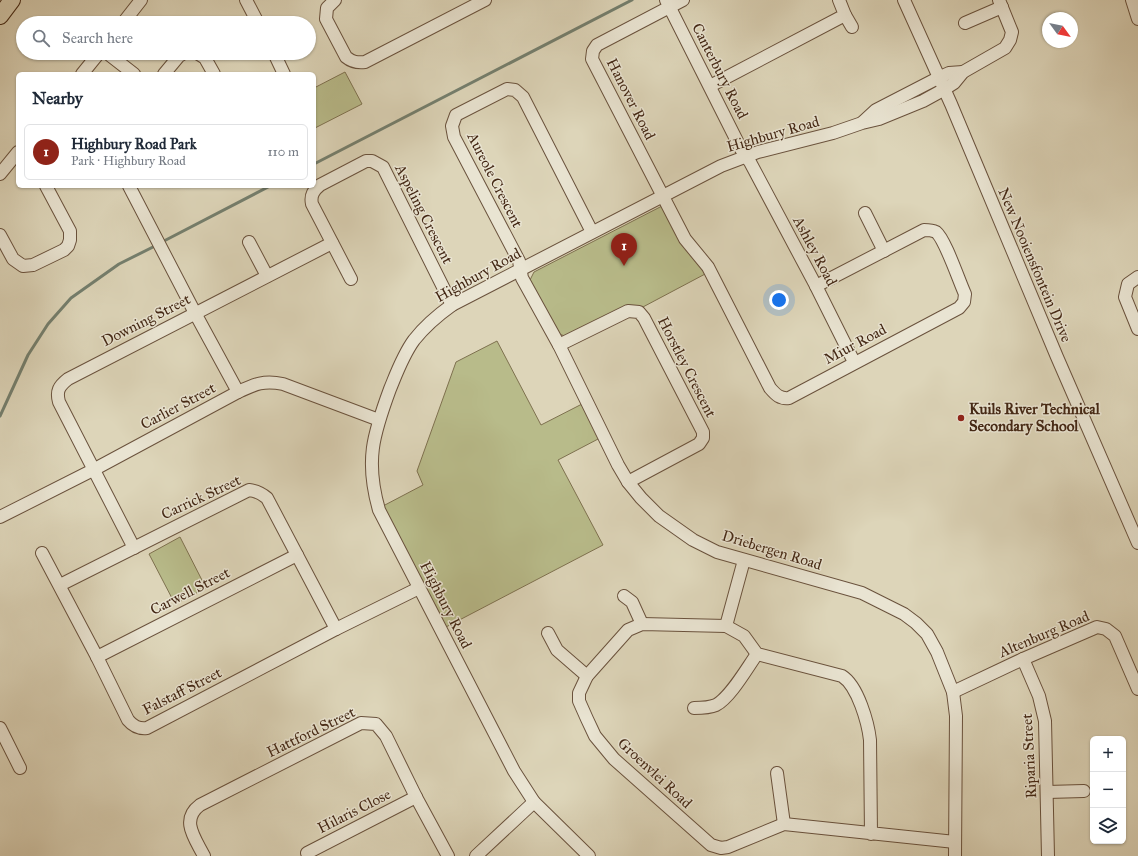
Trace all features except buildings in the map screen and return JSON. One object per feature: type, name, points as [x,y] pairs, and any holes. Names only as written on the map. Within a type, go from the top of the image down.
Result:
[{"type":"main road","points":[[0,16],[12,0]]},
{"type":"street","points":[[128,16],[141,0]]},
{"type":"street","points":[[246,0],[254,16]]},
{"type":"street","points":[[335,0],[327,8],[326,19],[346,57],[357,62],[365,62],[485,0]]},
{"type":"street","points":[[668,4],[683,0]]},
{"type":"street","points":[[839,0],[852,27]]},
{"type":"street","name":"New Nooiensfontein Drive","points":[[904,0],[1138,542]]},
{"type":"street","points":[[1132,0],[1138,15]]},
{"type":"street","name":"Canterbury Road","points":[[668,4],[741,149],[746,156]]},
{"type":"street","name":"Hanover Road","points":[[663,196],[594,62],[592,55],[597,45],[668,4]]},
{"type":"street","points":[[963,72],[1005,48],[1010,40],[1012,32],[1001,4],[965,23]]},
{"type":"street","points":[[710,86],[845,15]]},
{"type":"street","points":[[84,72],[93,60]]},
{"type":"street","points":[[116,60],[131,72]]},
{"type":"street","points":[[166,72],[176,60]]},
{"type":"street","points":[[205,60],[213,72]]},
{"type":"street","points":[[277,60],[283,72]]},
{"type":"street","name":"Highbury Road","points":[[862,123],[876,110],[938,78],[949,73],[963,72]]},
{"type":"street","name":"Highbury Road","points":[[589,856],[534,802],[514,771],[379,510],[374,492],[371,472],[371,457],[379,420],[406,352],[414,340],[427,326],[452,305],[721,166],[746,156],[879,119],[916,104],[943,90],[954,83],[963,72]]},
{"type":"street","name":"Aureole Crescent","points":[[521,270],[519,261],[454,137],[452,126],[456,116],[507,89],[518,92],[523,97],[592,232]]},
{"type":"street","points":[[0,174],[16,155]]},
{"type":"street","name":"Ashley Road","points":[[746,156],[816,286],[854,362]]},
{"type":"street","name":"Aspeling Crescent","points":[[351,279],[312,204],[312,196],[314,190],[320,185],[366,161],[372,161],[377,162],[383,167],[452,305]]},
{"type":"street","points":[[0,235],[13,259],[19,265],[23,266],[33,265],[66,248],[70,240],[70,231],[47,188]]},
{"type":"street","points":[[130,188],[194,314],[238,392]]},
{"type":"street","name":"Miur Road","points":[[663,196],[685,239],[708,267],[770,388],[775,395],[783,398],[789,398],[854,362],[959,308],[964,302],[965,294],[942,238],[934,231],[924,230],[816,286]]},
{"type":"street","points":[[865,213],[884,251]]},
{"type":"street","points":[[249,242],[267,276]]},
{"type":"street","name":"Downing Street","points":[[134,548],[59,402],[57,395],[58,389],[68,378],[332,243]]},
{"type":"street","name":"Driebergen Road","points":[[521,270],[522,278],[559,345],[628,482],[659,516],[692,540],[717,552],[862,593],[904,614],[928,634],[953,692],[956,716],[955,856]]},
{"type":"street","points":[[1138,277],[1128,284],[1125,297],[1138,329]]},
{"type":"street","name":"Horstley Crescent","points":[[559,345],[628,311],[639,312],[644,318],[703,432],[703,438],[699,444],[628,482]]},
{"type":"street","name":"Carlier Street","points":[[0,517],[93,470],[238,392],[258,383],[277,383],[379,420]]},
{"type":"street","name":"Carrick Street","points":[[60,585],[249,490],[259,492],[267,498],[336,629]]},
{"type":"street","name":"Falstaff Street","points":[[42,553],[60,585],[128,720],[137,727],[147,728],[336,629],[419,588]]},
{"type":"street","name":"Carwell Street","points":[[97,657],[297,555]]},
{"type":"street","points":[[726,626],[744,560]]},
{"type":"street","points":[[624,596],[632,602],[642,624],[726,626],[744,636],[757,654],[834,673],[847,679],[853,688],[865,715],[868,726],[870,740],[871,834]]},
{"type":"street","name":"Groenvlei Road","points":[[642,624],[628,630],[587,676],[579,693],[579,701],[595,736],[605,749],[711,845],[721,848],[728,847],[784,824],[955,842]]},
{"type":"street","name":"Altenburg Road","points":[[953,692],[1023,659],[1097,627],[1102,627],[1115,636],[1138,689]]},
{"type":"street","points":[[548,633],[556,650],[587,676]]},
{"type":"street","points":[[694,708],[717,705],[731,691],[757,654]]},
{"type":"street","name":"Riparia Street","points":[[1023,659],[1039,696],[1046,721],[1048,856]]},
{"type":"street","name":"Hattford Street","points":[[204,856],[189,826],[190,817],[194,809],[361,723],[376,724],[386,736],[416,797],[448,856]]},
{"type":"street","points":[[0,728],[20,768]]},
{"type":"street","points":[[777,773],[784,824]]},
{"type":"street","points":[[1047,792],[1084,791]]},
{"type":"street","name":"Hilaris Close","points":[[307,853],[416,797]]},
{"type":"street","points":[[476,856],[534,802]]},
{"type":"green space","points":[[345,72],[362,104],[316,127],[316,87]]},
{"type":"green space","points":[[662,206],[707,273],[641,308],[565,336],[559,334],[530,280],[534,272]]},
{"type":"green space","points":[[497,341],[541,425],[582,404],[600,438],[558,460],[603,545],[446,627],[383,506],[423,485],[417,471],[456,362]]},
{"type":"green space","points":[[180,537],[206,588],[175,604],[149,554]]},
{"type":"waterway","points":[[316,163],[632,0]]},
{"type":"waterway","points":[[162,242],[266,188]]},
{"type":"waterway","points":[[0,416],[28,355],[48,324],[71,298],[119,264],[157,245]]},
{"type":"place","name":"Highbury Road Park","points":[[624,266]]},
{"type":"place","name":"Kuils River Technical Secondary School","points":[[961,418]]}]
